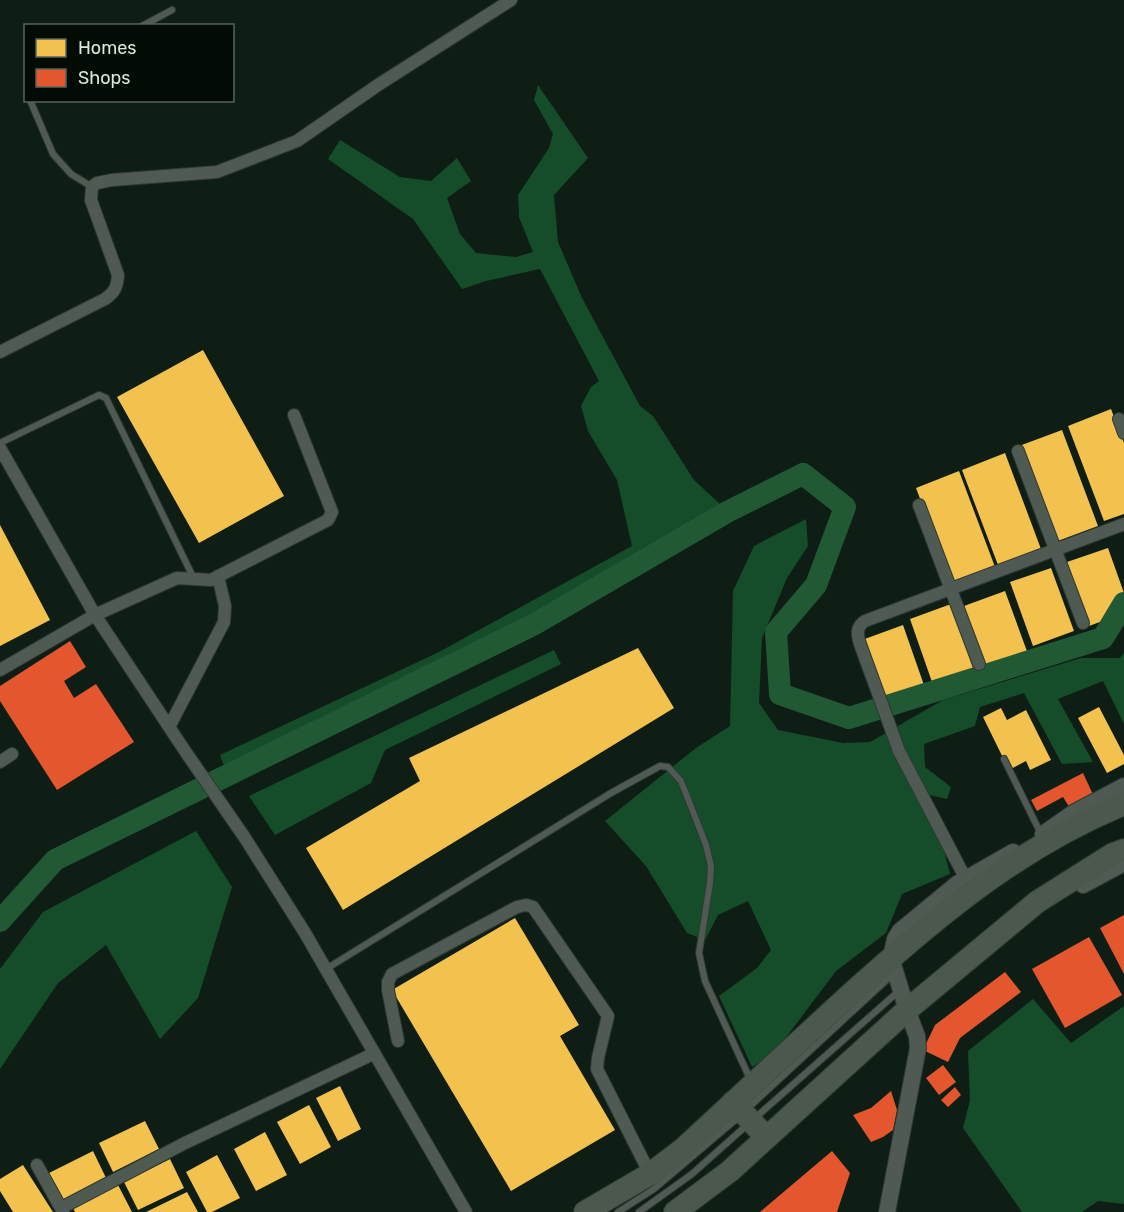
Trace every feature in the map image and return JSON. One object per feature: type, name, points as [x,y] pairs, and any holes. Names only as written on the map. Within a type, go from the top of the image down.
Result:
[{"type":"highway","points":[[675,1212],[729,1171],[749,1118],[753,1084],[893,965],[970,885],[1091,817],[1124,804]]},
{"type":"highway","points":[[585,1212],[650,1174],[683,1149],[749,1118],[906,1007],[1037,902],[1113,854],[1124,850]]},
{"type":"street","points":[[0,352],[105,299],[114,292],[118,285],[118,275],[91,200],[92,187],[97,183],[217,172],[297,141],[378,85],[511,0]]},
{"type":"street","points":[[0,670],[96,615],[177,578],[204,581],[218,576],[323,524],[332,512],[294,415]]},
{"type":"street","points":[[1119,418],[1124,433]]},
{"type":"street","points":[[0,448],[96,615],[245,838],[326,969],[466,1212]]},
{"type":"street","points":[[1018,450],[1083,623]]},
{"type":"street","points":[[919,505],[979,664]]},
{"type":"street","points":[[1124,525],[865,621],[857,630],[899,751],[970,885],[1073,813],[1124,786]]},
{"type":"street","points":[[170,727],[224,622],[225,606],[218,576]]},
{"type":"street","points":[[0,762],[12,753]]},
{"type":"street","points":[[906,1007],[1032,917],[1073,890],[1124,862]]},
{"type":"street","points":[[398,1041],[388,990],[388,982],[392,974],[517,907],[526,905],[533,908],[608,1016],[597,1069],[650,1174]]},
{"type":"street","points":[[887,1212],[916,1058],[918,1036],[893,965]]},
{"type":"street","points":[[37,1165],[62,1210],[185,1143],[373,1054]]},
{"type":"lane","points":[[145,24],[172,10]]},
{"type":"lane","points":[[31,102],[54,154],[71,174],[92,187]]},
{"type":"lane","points":[[0,443],[99,395],[106,398],[194,579]]},
{"type":"lane","points":[[1004,759],[1042,835]]},
{"type":"lane","points":[[326,969],[611,793],[660,766],[668,767],[681,781],[706,845],[711,866],[699,953],[700,964],[705,981],[753,1084]]},
{"type":"lane","points":[[639,1212],[692,1174],[749,1118],[893,965]]},
{"type":"lane","points":[[618,1212],[654,1189],[749,1118]]},
{"type":"green space","points":[[538,85],[588,158],[554,195],[558,242],[582,298],[640,406],[653,416],[694,480],[721,505],[656,546],[492,640],[224,766],[220,755],[439,652],[632,546],[617,480],[588,431],[581,406],[591,387],[599,381],[540,269],[462,289],[413,219],[328,159],[340,140],[400,177],[431,181],[457,158],[471,181],[447,198],[460,234],[476,253],[516,257],[533,252],[519,217],[518,195],[549,148],[553,134],[534,100]]},
{"type":"green space","points":[[806,519],[808,546],[787,578],[762,638],[759,703],[778,730],[843,743],[870,742],[943,700],[1081,658],[1120,658],[1124,653],[1124,724],[1103,681],[1058,699],[1093,762],[1062,764],[1024,693],[980,707],[975,726],[924,744],[925,767],[951,787],[947,799],[930,795],[950,874],[902,894],[886,933],[836,971],[775,1052],[752,1067],[719,996],[757,968],[771,950],[748,901],[718,915],[705,940],[687,933],[646,866],[605,821],[696,748],[730,726],[733,591],[754,546]]},
{"type":"green space","points":[[554,650],[561,664],[385,750],[371,783],[275,835],[249,796]]},
{"type":"green space","points":[[196,831],[232,887],[198,998],[160,1039],[106,945],[58,983],[0,1069],[0,969],[43,912]]},
{"type":"green space","points":[[1033,999],[1071,1043],[1124,1006],[1124,1204],[1098,1201],[1082,1212],[1022,1212],[963,1128],[970,1100],[968,1051]]},
{"type":"building: Homes","points":[[203,350],[284,496],[199,543],[117,397]]},
{"type":"building: Homes","points":[[1111,409],[1124,443],[1124,514],[1104,521],[1068,426]]},
{"type":"building: Homes","points":[[1062,430],[1098,526],[1055,542],[1019,446]]},
{"type":"building: Homes","points":[[1005,453],[1041,549],[998,565],[962,470]]},
{"type":"building: Homes","points":[[959,471],[995,567],[952,583],[916,488]]},
{"type":"building: Homes","points":[[0,525],[50,620],[0,646]]},
{"type":"building: Homes","points":[[1108,548],[1124,593],[1124,613],[1089,626],[1067,562]]},
{"type":"building: Homes","points":[[1051,568],[1074,631],[1033,646],[1010,582]]},
{"type":"building: Homes","points":[[1005,591],[1028,654],[987,669],[964,606]]},
{"type":"building: Homes","points":[[951,604],[973,668],[932,682],[910,619]]},
{"type":"building: Homes","points":[[903,625],[925,688],[884,703],[862,640]]},
{"type":"building: Homes","points":[[638,648],[674,708],[343,910],[306,848],[420,781],[409,758]]},
{"type":"building: Homes","points":[[1099,707],[1124,755],[1124,764],[1107,773],[1078,718]]},
{"type":"building: Homes","points":[[1001,708],[1007,720],[1026,710],[1051,760],[1030,770],[1026,761],[1009,770],[983,717]]},
{"type":"building: Homes","points":[[515,918],[579,1025],[560,1036],[615,1130],[511,1191],[392,990]]},
{"type":"building: Homes","points":[[340,1086],[361,1129],[338,1141],[316,1098]]},
{"type":"building: Homes","points":[[309,1105],[331,1147],[300,1164],[277,1122]]},
{"type":"building: Homes","points":[[145,1121],[159,1149],[113,1172],[99,1143]]},
{"type":"building: Homes","points":[[265,1132],[287,1175],[256,1191],[234,1149]]},
{"type":"building: Homes","points":[[93,1151],[107,1180],[61,1203],[47,1174]]},
{"type":"building: Homes","points":[[217,1155],[240,1198],[212,1212],[207,1212],[186,1172]]},
{"type":"building: Homes","points":[[170,1159],[184,1188],[138,1210],[124,1182]]},
{"type":"building: Homes","points":[[23,1165],[53,1212],[13,1212],[0,1191],[0,1179]]},
{"type":"building: Homes","points":[[117,1183],[132,1212],[75,1212],[72,1206]]},
{"type":"building: Homes","points":[[187,1192],[198,1212],[146,1212]]},
{"type":"building: Shops","points":[[70,641],[86,667],[64,681],[74,698],[96,684],[134,742],[57,790],[0,701],[0,686]]},
{"type":"building: Shops","points":[[1083,773],[1096,801],[1073,813],[1063,797],[1037,811],[1031,800]]},
{"type":"building: Shops","points":[[1124,915],[1124,974],[1100,928]]},
{"type":"building: Shops","points":[[1089,937],[1122,995],[1065,1028],[1032,969]]},
{"type":"building: Shops","points":[[1005,972],[1021,992],[960,1038],[948,1062],[923,1050],[935,1025]]},
{"type":"building: Shops","points":[[943,1065],[956,1082],[939,1095],[926,1078]]},
{"type":"building: Shops","points":[[955,1087],[961,1095],[948,1107],[941,1100]]},
{"type":"building: Shops","points":[[891,1091],[897,1110],[893,1130],[871,1142],[853,1115],[871,1108]]},
{"type":"building: Shops","points":[[832,1151],[850,1173],[837,1212],[760,1212]]},
{"type":"waterway","points":[[0,921],[55,860],[533,625],[727,512],[803,474],[845,507],[816,585],[776,632],[780,694],[849,718],[1103,638],[1124,603]]}]
